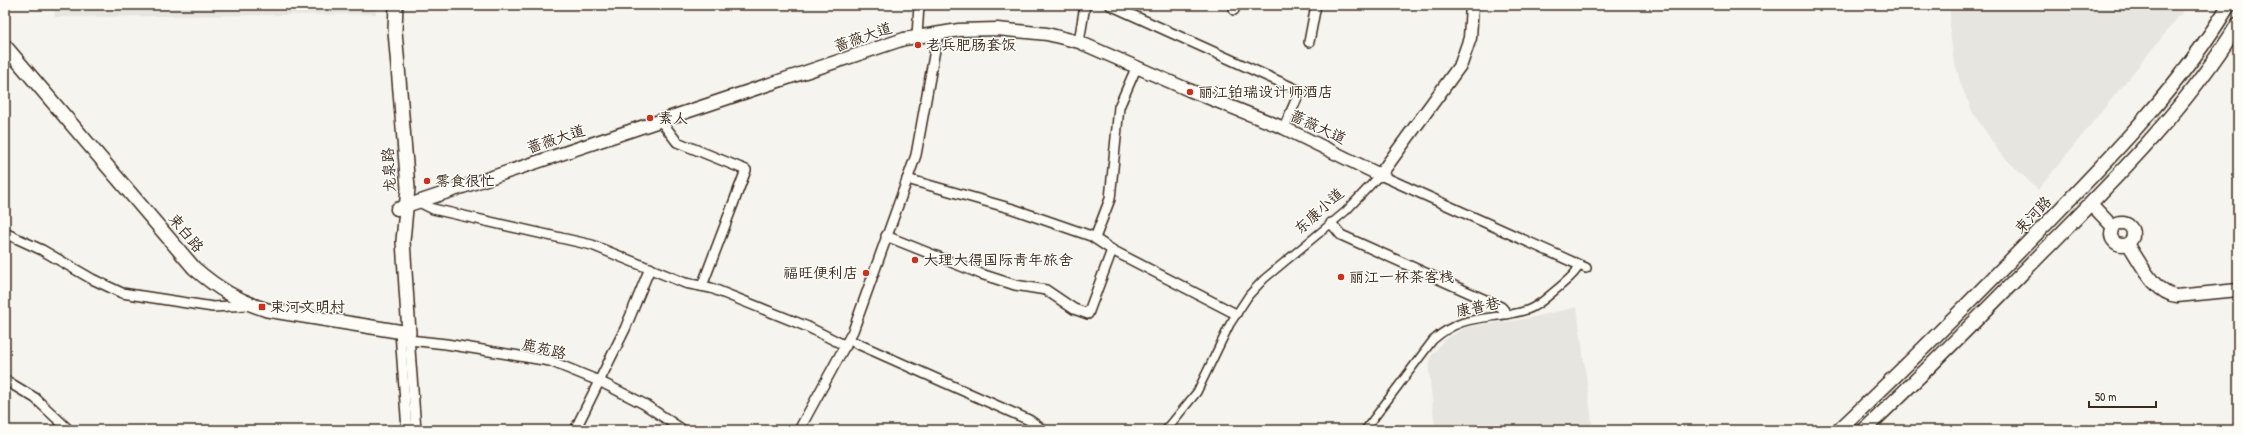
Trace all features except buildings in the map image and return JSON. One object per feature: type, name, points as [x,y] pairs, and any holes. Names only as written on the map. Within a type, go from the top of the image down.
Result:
[{"type":"main road","name":"龙泉路","points":[[387,5],[386,31],[399,188],[402,207],[406,335]]},
{"type":"main road","name":"龙泉路","points":[[396,5],[395,31],[408,188],[402,207]]},
{"type":"main road","name":"束河路","points":[[1839,430],[1912,362],[2116,154],[2185,70],[2229,5]]},
{"type":"main road","points":[[1864,430],[1924,374],[2141,151],[2180,106],[2238,24]]},
{"type":"main road","name":"束白路","points":[[5,46],[194,268],[224,292],[248,304],[279,313],[406,335]]},
{"type":"street","points":[[917,36],[919,5]]},
{"type":"street","points":[[1079,42],[1085,5]]},
{"type":"street","points":[[1110,5],[1300,91],[1284,128]]},
{"type":"street","points":[[1310,42],[1316,5]]},
{"type":"street","name":"东康小道","points":[[1166,430],[1189,404],[1203,383],[1236,314],[1249,295],[1264,278],[1346,211],[1380,175],[1461,64],[1470,38],[1472,5]]},
{"type":"street","name":"蔷薇大道","points":[[402,207],[917,36],[981,29],[1013,30],[1047,34],[1079,42],[1189,90],[1284,128],[1380,175]]},
{"type":"street","points":[[799,430],[847,343],[916,155],[938,33]]},
{"type":"street","points":[[1095,238],[1110,198],[1119,107],[1137,66]]},
{"type":"street","points":[[661,121],[677,142],[746,170],[702,286]]},
{"type":"street","points":[[1380,175],[1583,266]]},
{"type":"street","points":[[907,179],[1013,208],[1095,238],[1112,250],[1236,314]]},
{"type":"street","points":[[419,202],[433,209],[592,245],[685,283],[702,286],[808,327],[1016,414],[1029,420],[1043,430]]},
{"type":"street","points":[[2091,204],[2113,227]]},
{"type":"street","points":[[1331,223],[1341,235],[1501,307],[1508,314]]},
{"type":"street","points":[[2120,223],[2131,227],[2133,234],[2128,244],[2120,246],[2113,242],[2110,234],[2113,227],[2120,223]]},
{"type":"street","points":[[5,233],[42,250],[92,279],[122,293],[213,307],[248,304]]},
{"type":"street","points":[[886,236],[981,274],[1015,285],[1046,290],[1074,309],[1088,314],[1112,250]]},
{"type":"street","points":[[2128,244],[2158,288],[2167,294],[2177,296],[2238,290]]},
{"type":"street","name":"康普巷","points":[[1365,430],[1433,340],[1444,330],[1464,320],[1528,310],[1538,304],[1583,266]]},
{"type":"street","points":[[575,430],[625,329],[650,268]]},
{"type":"street","points":[[406,335],[407,430]]},
{"type":"street","points":[[406,335],[416,430]]},
{"type":"street","name":"鹿苑路","points":[[406,335],[446,344],[550,361],[599,381],[644,404],[683,430]]},
{"type":"street","points":[[5,380],[35,398],[69,430]]},
{"type":"shaded area","points":[[54,5],[376,5],[376,14],[55,17]]},
{"type":"shaded area","points":[[1950,5],[2188,5],[2038,190],[2000,153],[1973,113],[1961,85],[1953,56],[1950,31]]},
{"type":"shaded area","points":[[1577,307],[1593,430],[1435,430],[1429,370],[1431,356],[1444,340],[1466,327],[1525,319]]},
{"type":"place","name":"老兵肥肠套饭","points":[[918,45]]},
{"type":"place","name":"丽江铂瑞设计师酒店","points":[[1190,92]]},
{"type":"place","name":"素人","points":[[650,118]]},
{"type":"place","name":"零食很忙","points":[[427,181]]},
{"type":"place","name":"大理大得国际青年旅舍","points":[[915,260]]},
{"type":"place","name":"福旺便利店","points":[[866,273]]},
{"type":"place","name":"丽江一杯茶客栈","points":[[1341,277]]},
{"type":"place","name":"束河文明村","points":[[262,307]]}]
